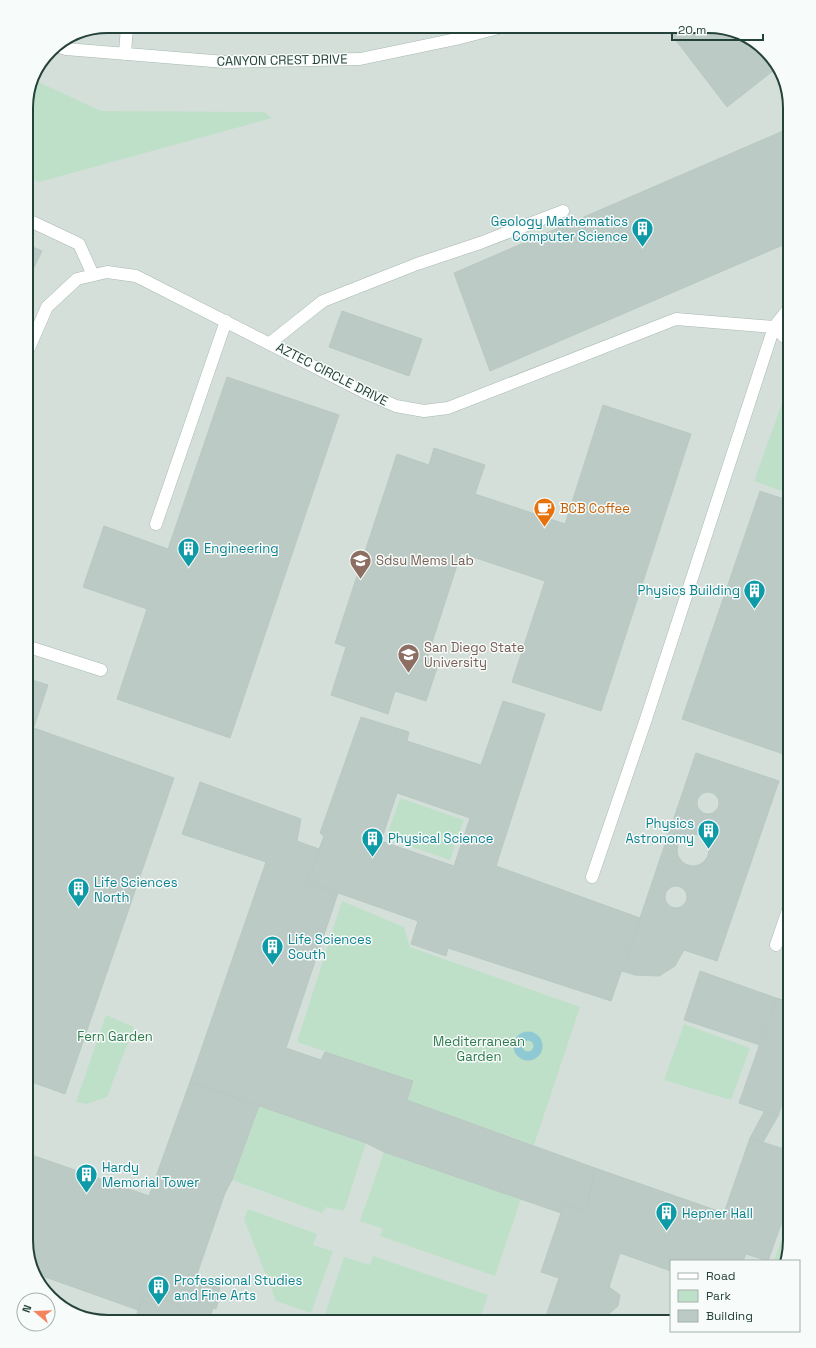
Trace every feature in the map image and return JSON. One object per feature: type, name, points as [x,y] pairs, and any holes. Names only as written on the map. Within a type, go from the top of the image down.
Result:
[{"type":"street","points":[[125,54],[126,33]]},
{"type":"street","name":"CANYON CREST DRIVE","points":[[62,48],[226,62],[360,59],[479,33]]},
{"type":"street","points":[[270,343],[323,301],[417,264],[563,211]]},
{"type":"street","points":[[33,222],[79,244],[93,275]]},
{"type":"street","name":"AZTEC CIRCLE DRIVE","points":[[33,339],[47,307],[77,279],[107,272],[136,276],[383,400],[396,406],[424,411],[448,408],[676,319],[774,327]]},
{"type":"street","points":[[592,878],[649,712],[774,327],[783,316]]},
{"type":"street","points":[[156,524],[226,321]]},
{"type":"street","points":[[774,327],[783,335]]},
{"type":"street","points":[[33,648],[101,670]]},
{"type":"street","points":[[776,945],[783,924]]},
{"type":"shaded area","name":"San Diego State University","points":[[103,33],[713,33],[732,37],[750,46],[770,66],[777,79],[783,108],[783,1240],[780,1260],[670,1260],[670,1315],[103,1315],[84,1311],[66,1302],[46,1282],[37,1264],[33,1240],[33,103],[34,93],[39,79],[48,62],[62,48],[84,37]]},
{"type":"green space","points":[[38,82],[101,111],[264,112],[272,118],[39,182],[33,178],[33,103],[34,93]]},
{"type":"green space","points":[[783,401],[783,491],[754,481]]},
{"type":"green space","points":[[400,798],[464,820],[450,860],[386,838]]},
{"type":"green space","name":"Mediterranean Garden","points":[[342,901],[404,927],[410,947],[580,1007],[534,1145],[407,1100],[413,1081],[297,1042]]},
{"type":"green space","name":"Fern Garden","points":[[106,1015],[134,1027],[107,1097],[87,1104],[76,1102]]},
{"type":"green space","points":[[684,1024],[750,1048],[731,1100],[664,1080]]},
{"type":"green space","points":[[259,1106],[366,1143],[344,1211],[326,1207],[322,1213],[232,1180]]},
{"type":"green space","points":[[384,1152],[521,1199],[495,1276],[380,1236],[383,1229],[360,1221]]},
{"type":"green space","points":[[248,1209],[317,1234],[313,1245],[333,1251],[311,1313],[276,1301],[244,1219]]},
{"type":"green space","points":[[783,1236],[780,1260],[774,1260]]},
{"type":"green space","points":[[373,1256],[488,1295],[481,1315],[325,1315],[344,1257],[370,1265]]},
{"type":"building","points":[[670,33],[723,34],[750,46],[770,66],[773,71],[727,107]]},
{"type":"building","name":"Geology Mathematics Computer Science","points":[[783,131],[783,245],[490,371],[454,273]]},
{"type":"building","points":[[33,247],[42,251],[33,270]]},
{"type":"building","points":[[342,311],[422,339],[409,376],[329,347]]},
{"type":"building","name":"Engineering","points":[[227,377],[339,415],[230,738],[117,699],[147,609],[83,587],[104,526],[168,549]]},
{"type":"building","points":[[603,405],[691,434],[601,711],[512,682],[545,581],[461,553],[427,658],[439,662],[426,701],[395,691],[388,714],[331,695],[346,647],[335,643],[397,454],[429,465],[434,448],[485,465],[475,494],[565,524]]},
{"type":"building","name":"Physics Building","points":[[760,491],[783,499],[783,754],[682,719]]},
{"type":"building","points":[[33,680],[48,685],[33,730]]},
{"type":"building","name":"Physical Science","points":[[503,701],[545,714],[496,866],[640,918],[611,1001],[448,948],[446,956],[411,944],[418,921],[307,882],[324,836],[320,833],[361,717],[409,732],[407,741],[481,765]],"holes":[[[397,793],[470,818],[454,866],[381,841]]]},
{"type":"building","name":"Life Sciences North","points":[[34,728],[174,778],[65,1094],[33,1083]]},
{"type":"building","name":"Physics Astronomy","points":[[696,753],[779,781],[717,961],[684,950],[675,966],[659,976],[635,975],[622,971]]},
{"type":"building","name":"Life Sciences South","points":[[200,782],[301,819],[297,841],[319,849],[307,882],[338,893],[286,1048],[321,1060],[325,1052],[413,1081],[407,1100],[595,1168],[587,1206],[581,1210],[564,1204],[561,1213],[384,1152],[366,1143],[190,1082],[266,862],[182,834]]},
{"type":"building","points":[[708,792],[716,795],[719,803],[716,811],[708,814],[700,811],[697,803],[700,795]]},
{"type":"building","points":[[690,834],[696,834],[705,838],[709,850],[705,862],[696,866],[690,866],[681,862],[677,853],[677,847],[681,838]]},
{"type":"building","points":[[672,886],[680,886],[687,893],[687,901],[680,908],[672,908],[665,901],[665,893]]},
{"type":"building","points":[[700,971],[776,998],[760,1045],[684,1020]]},
{"type":"building","points":[[776,998],[783,1000],[783,1101],[778,1116],[739,1103]]},
{"type":"building","name":"Hardy Memorial Tower","points":[[190,1082],[259,1106],[232,1180],[225,1193],[195,1280],[188,1277],[178,1305],[144,1294],[138,1310],[43,1276],[37,1264],[33,1240],[33,1155],[149,1196]]},
{"type":"building","points":[[764,1112],[778,1116],[763,1142],[750,1138]]},
{"type":"building","name":"Hepner Hall","points":[[750,1138],[783,1149],[783,1219],[768,1260],[746,1254],[743,1260],[670,1260],[670,1271],[620,1253],[609,1287],[620,1295],[618,1306],[610,1313],[602,1315],[546,1315],[559,1278],[541,1272],[564,1204],[581,1210],[587,1206],[595,1168],[724,1213]]},
{"type":"building","points":[[188,1277],[220,1288],[215,1301],[218,1302],[216,1309],[213,1308],[211,1315],[195,1315],[178,1309]]},
{"type":"building","points":[[144,1294],[178,1305],[178,1309],[195,1315],[136,1315]]},
{"type":"waterway","points":[[524,1036],[532,1036],[538,1042],[538,1046],[538,1050],[532,1056],[524,1056],[518,1050],[518,1042],[524,1036]]},
{"type":"place","name":"Geology Mathematics Computer Science","points":[[643,248]]},
{"type":"place","name":"BCB Coffee","points":[[545,528]]},
{"type":"place","name":"Engineering","points":[[189,568]]},
{"type":"place","name":"Sdsu Mems Lab","points":[[361,580]]},
{"type":"place","name":"Physics Building","points":[[755,610]]},
{"type":"place","name":"San Diego State University","points":[[408,674]]},
{"type":"place","name":"Physics Astronomy","points":[[709,850]]},
{"type":"place","name":"Physical Science","points":[[373,858]]},
{"type":"place","name":"Life Sciences North","points":[[78,908]]},
{"type":"place","name":"Life Sciences South","points":[[272,966]]},
{"type":"place","name":"Hardy Memorial Tower","points":[[86,1194]]},
{"type":"place","name":"Hepner Hall","points":[[666,1232]]},
{"type":"place","name":"Professional Studies and Fine Arts","points":[[159,1306]]}]
